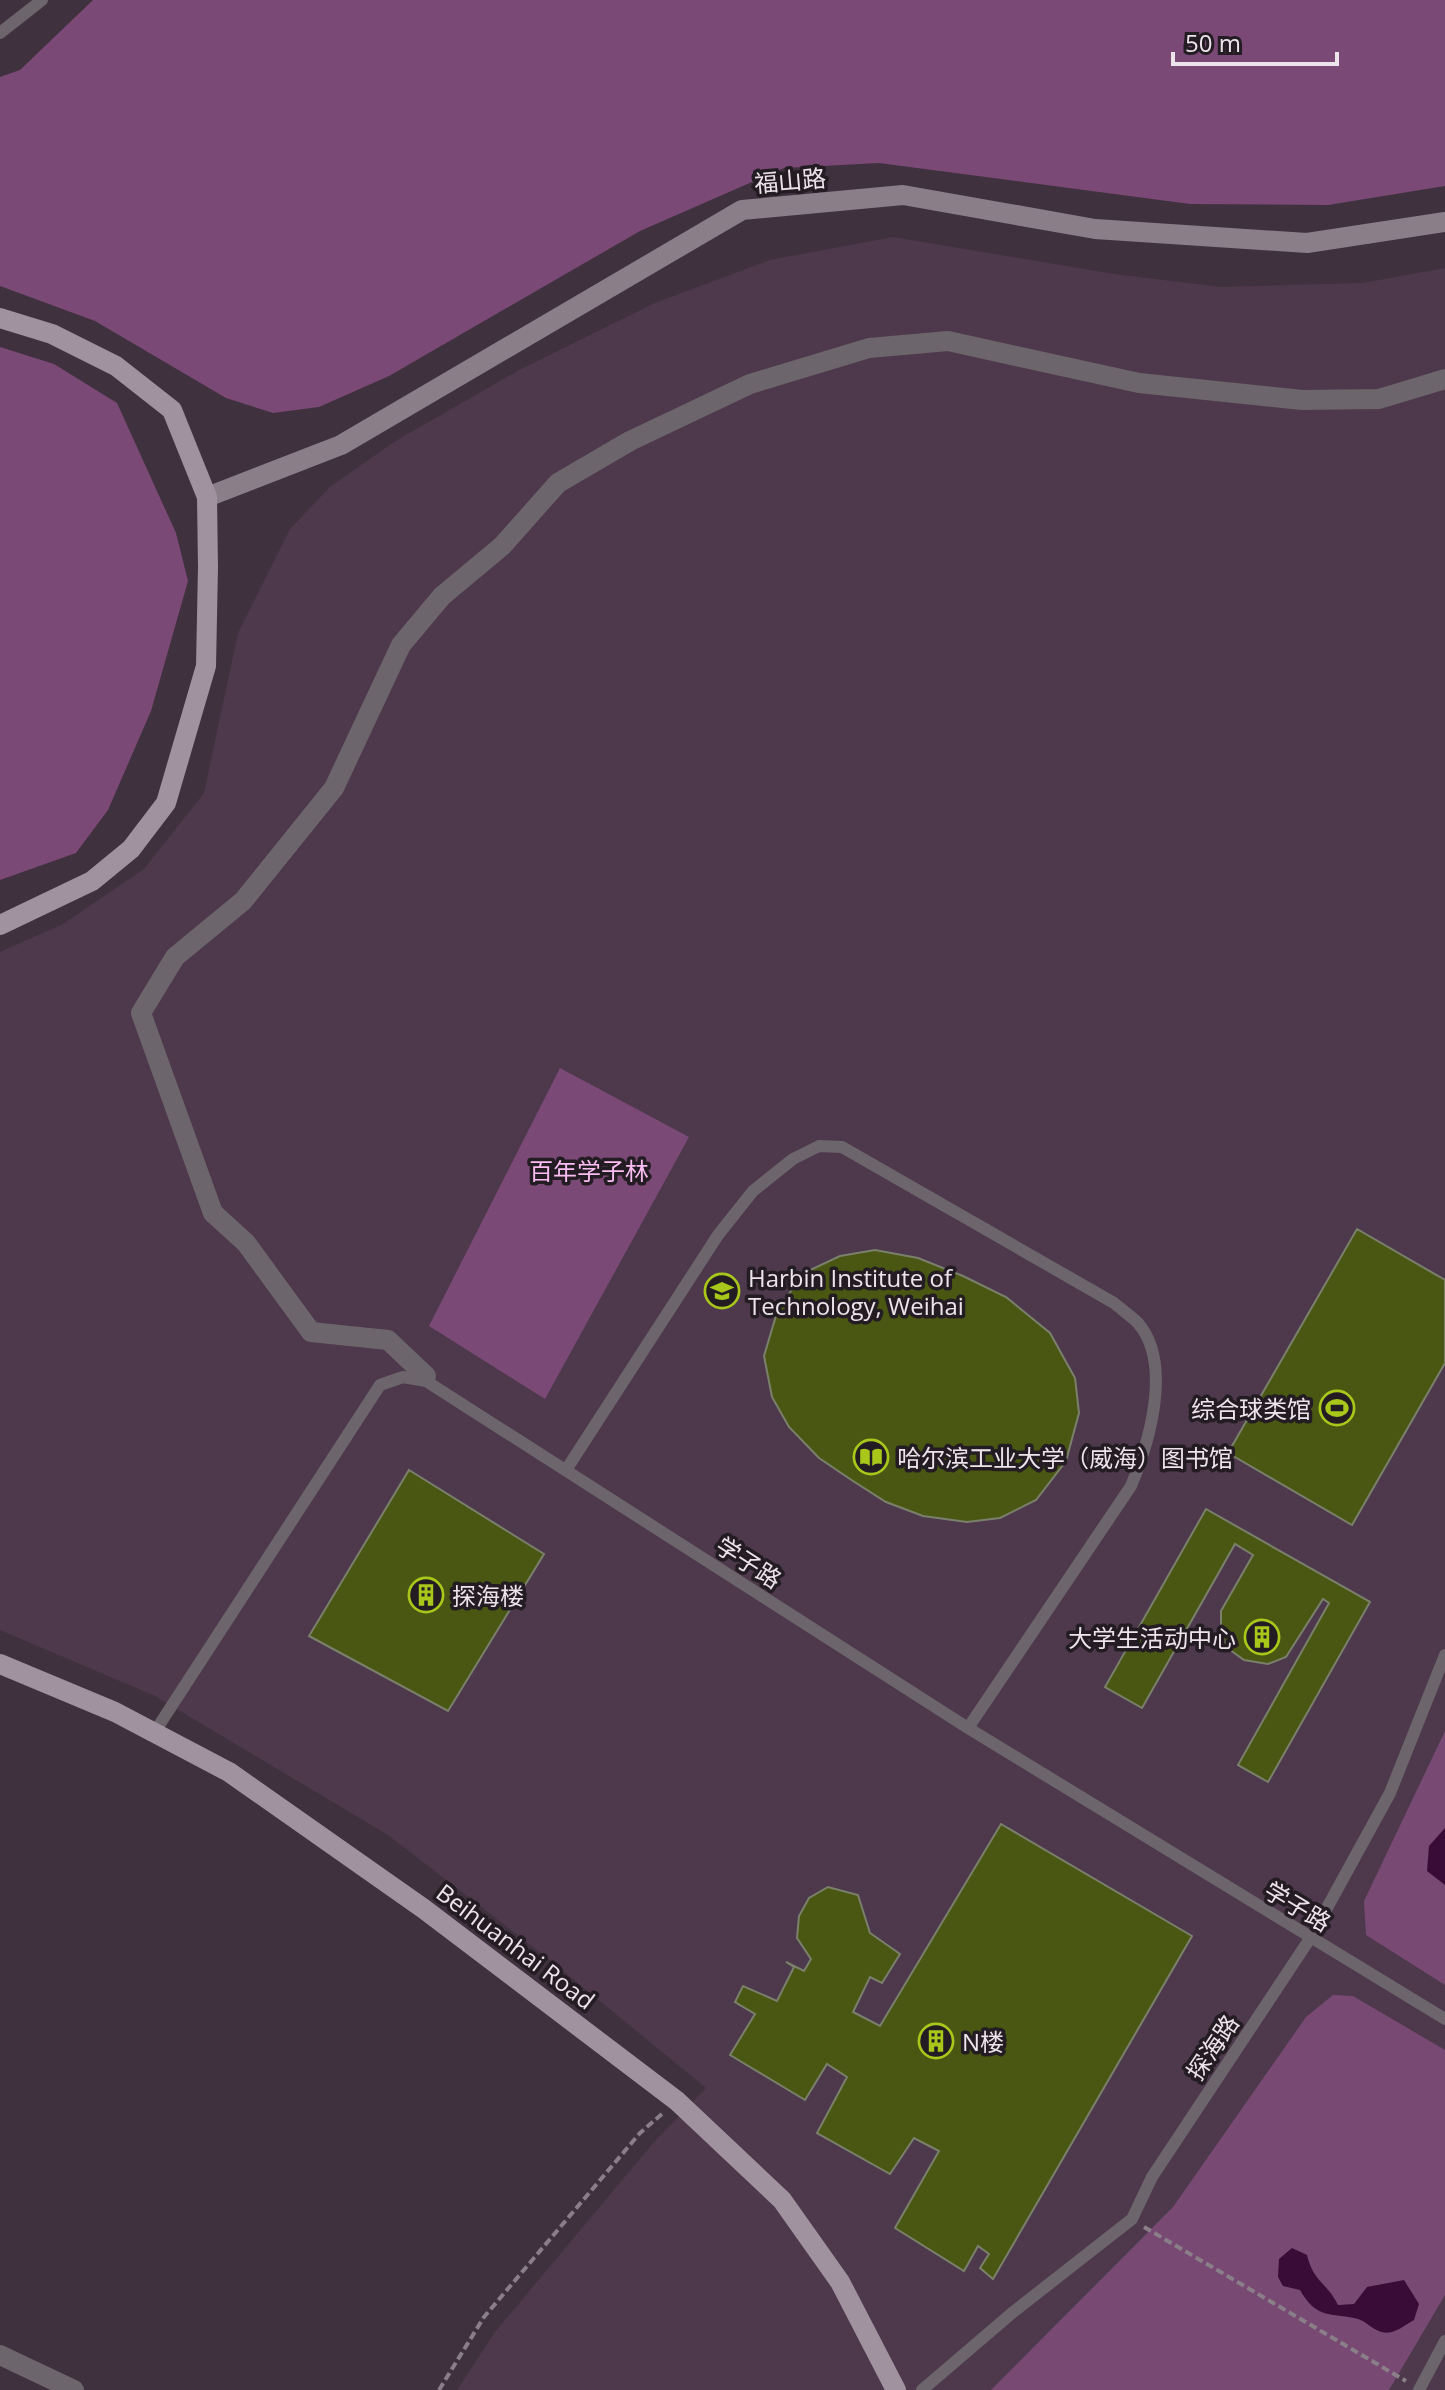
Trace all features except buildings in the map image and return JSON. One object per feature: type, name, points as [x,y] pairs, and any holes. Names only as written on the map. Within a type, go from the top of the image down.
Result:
[{"type":"main road","name":"福山路","points":[[207,497],[341,445],[742,210],[903,195],[1095,229],[1307,243],[1445,222]]},
{"type":"main road","points":[[0,318],[52,334],[116,366],[172,410],[207,497],[206,666],[166,803],[131,849],[92,881],[0,925]]},
{"type":"main road","name":"Beihuanhai Road","points":[[0,1664],[115,1712],[229,1772],[411,1899],[677,2101],[782,2200],[840,2282],[896,2390]]},
{"type":"street","points":[[426,1376],[388,1340],[311,1332],[246,1243],[213,1213],[141,1013],[175,957],[243,901],[334,788],[401,645],[442,596],[502,546],[558,483],[630,441],[750,384],[869,348],[948,341],[1139,383],[1302,400],[1379,399],[1445,379]]},
{"type":"street","points":[[0,2355],[74,2390]]},
{"type":"lane","points":[[0,33],[42,0]]},
{"type":"lane","points":[[566,1470],[718,1235],[753,1191],[793,1159],[819,1146],[842,1147],[1114,1303],[1138,1324],[1151,1345],[1154,1410],[1145,1451],[1131,1486],[968,1728]]},
{"type":"lane","name":"学子路","points":[[154,1733],[380,1385],[403,1377],[426,1381],[968,1728],[1445,2019]]},
{"type":"lane","name":"探海路","points":[[922,2390],[1012,2313],[1132,2219],[1152,2177],[1311,1937],[1390,1793],[1445,1655]]},
{"type":"lane","points":[[1420,2390],[1445,2341]]},
{"type":"path","points":[[439,2390],[484,2317],[640,2133],[677,2101]]},
{"type":"path","points":[[1132,2219],[1420,2390]]},
{"type":"shaded area","name":"Harbin Institute of Technology, Weihai","points":[[893,237],[1114,274],[1221,287],[1363,283],[1445,268],[1445,2390],[457,2390],[495,2332],[653,2143],[706,2088],[551,1961],[388,1835],[155,1696],[0,1630],[0,952],[63,924],[144,869],[204,793],[238,633],[290,529],[331,486],[394,442],[521,369],[655,303],[770,260]]},
{"type":"shaded area","points":[[1445,1731],[1445,1985],[1366,1935],[1364,1901]]},
{"type":"shaded area","points":[[1445,1828],[1445,1885],[1427,1871],[1429,1846]]},
{"type":"shaded area","points":[[1333,1995],[1353,1996],[1445,2050],[1445,2295],[1389,2390],[991,2390],[1173,2207],[1306,2017]]},
{"type":"shaded area","points":[[1292,2248],[1307,2255],[1313,2271],[1338,2305],[1354,2304],[1367,2287],[1404,2280],[1419,2304],[1414,2320],[1387,2333],[1358,2319],[1318,2311],[1300,2290],[1283,2286],[1278,2277],[1279,2259]]},
{"type":"green space","points":[[93,0],[1445,0],[1445,186],[1328,205],[1190,204],[879,163],[784,168],[640,231],[389,376],[319,407],[273,413],[226,398],[95,321],[0,286],[0,77],[20,70]]},
{"type":"green space","points":[[0,347],[54,364],[117,403],[176,533],[188,581],[151,711],[108,810],[76,853],[0,880]]},
{"type":"green space","name":"百年学子林","points":[[560,1068],[689,1137],[545,1399],[429,1326]]},
{"type":"place","name":"Harbin Institute of Technology, Weihai","points":[[722,1291]]},
{"type":"place","name":"综合球类馆","points":[[1337,1408]]},
{"type":"place","name":"哈尔滨工业大学（威海）图书馆","points":[[871,1457]]},
{"type":"place","name":"探海楼","points":[[426,1595]]},
{"type":"place","name":"大学生活动中心","points":[[1262,1637]]},
{"type":"place","name":"N楼","points":[[936,2041]]}]
